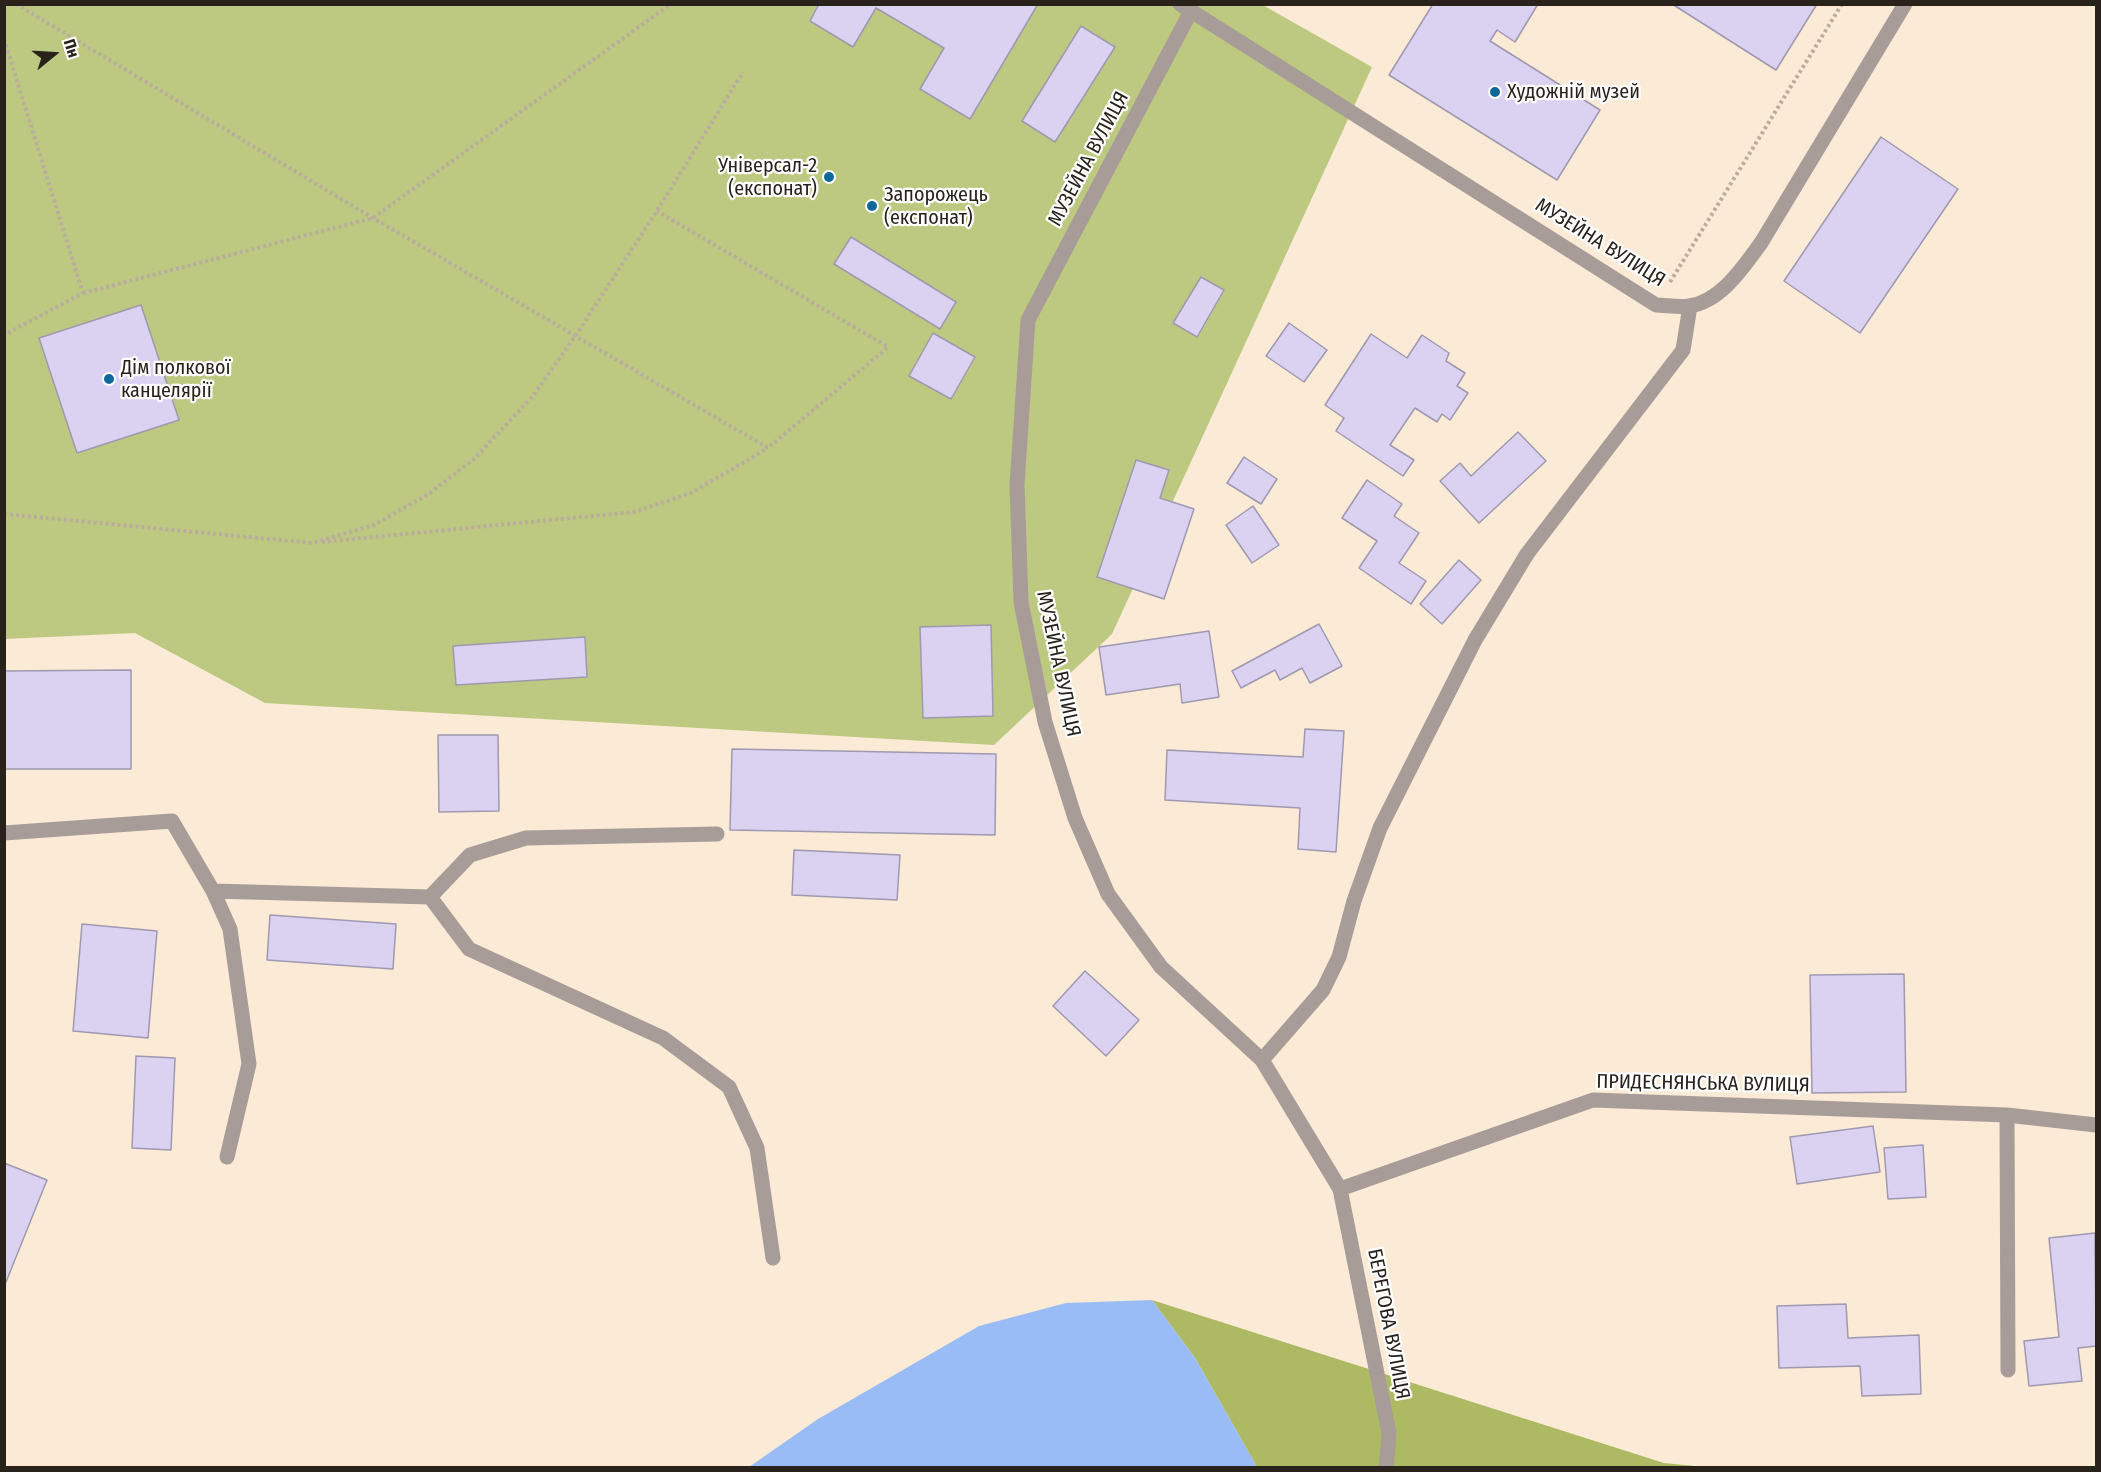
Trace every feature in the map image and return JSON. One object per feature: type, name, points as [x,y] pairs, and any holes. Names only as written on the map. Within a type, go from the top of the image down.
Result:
[{"type":"street","name":"МУЗЕЙНА ВУЛИЦЯ","points":[[1340,1189],[1262,1060],[1161,967],[1108,894],[1075,818],[1045,722],[1021,602],[1017,485],[1028,320],[1185,8],[1656,305],[1690,306],[1716,294],[1739,273],[1761,243],[1905,4]]},
{"type":"street","points":[[1262,1060],[1323,990],[1339,957],[1354,901],[1380,828],[1475,640],[1527,554],[1683,350],[1690,306]]},
{"type":"street","points":[[4,833],[172,821],[213,891],[230,929],[249,1064],[227,1157]]},
{"type":"street","points":[[213,891],[430,897],[470,855],[526,838],[717,834]]},
{"type":"street","points":[[430,897],[469,949],[663,1038],[729,1087],[757,1148],[772,1258]]},
{"type":"street","name":"ПРИДЕСНЯНСЬКА ВУЛИЦЯ","points":[[1340,1189],[1593,1100],[2007,1115],[2097,1125]]},
{"type":"street","points":[[2007,1115],[2008,1370]]},
{"type":"street","name":"БЕРЕГОВА ВУЛИЦЯ","points":[[1340,1189],[1389,1433],[1386,1467]]},
{"type":"path","points":[[16,4],[373,218],[768,448]]},
{"type":"path","points":[[4,335],[83,293],[373,218],[671,4]]},
{"type":"path","points":[[1656,305],[1842,4]]},
{"type":"path","points":[[4,39],[83,293]]},
{"type":"path","points":[[312,543],[374,525],[430,493],[474,459],[533,396],[657,211],[743,72]]},
{"type":"path","points":[[4,514],[312,543],[634,512],[691,493],[768,448],[888,347],[657,211]]},
{"type":"green space","points":[[1261,4],[1372,67],[1112,634],[994,745],[265,703],[135,633],[5,639],[4,5]]},
{"type":"green space","points":[[1152,1300],[1664,1463],[1705,1467],[1257,1467],[1195,1358]]},
{"type":"water","points":[[1152,1300],[1195,1358],[1257,1467],[749,1467],[818,1419],[979,1326],[1066,1303]]},
{"type":"building","points":[[819,4],[1038,4],[970,119],[920,89],[944,48],[876,8],[853,47],[810,21]]},
{"type":"building","name":"Художній музей","points":[[1433,4],[1538,4],[1515,42],[1497,30],[1490,41],[1600,110],[1557,180],[1389,75]]},
{"type":"building","points":[[1672,4],[1817,4],[1776,70]]},
{"type":"building","points":[[1081,26],[1115,47],[1055,142],[1022,121]]},
{"type":"building","points":[[1881,137],[1958,189],[1860,333],[1784,281]]},
{"type":"building","points":[[851,237],[956,302],[940,329],[834,264]]},
{"type":"building","points":[[1201,277],[1224,290],[1197,337],[1173,323]]},
{"type":"building","name":"Дім полкової канцелярії","points":[[141,305],[179,420],[77,453],[39,338]]},
{"type":"building","points":[[1289,323],[1327,350],[1304,382],[1266,356]]},
{"type":"building","points":[[933,333],[975,357],[951,399],[909,376]]},
{"type":"building","points":[[1371,334],[1407,358],[1422,335],[1449,353],[1446,361],[1465,373],[1457,386],[1468,393],[1450,420],[1442,414],[1437,422],[1415,408],[1390,445],[1414,460],[1403,476],[1336,431],[1344,418],[1325,405]]},
{"type":"building","points":[[1518,432],[1546,461],[1479,523],[1440,481],[1460,463],[1471,476]]},
{"type":"building","points":[[1244,457],[1277,479],[1261,504],[1227,483]]},
{"type":"building","points":[[1136,460],[1169,470],[1160,498],[1194,509],[1164,599],[1097,577]]},
{"type":"building","points":[[1367,480],[1402,504],[1394,516],[1419,533],[1399,563],[1426,581],[1411,604],[1359,568],[1377,541],[1342,518]]},
{"type":"building","points":[[1253,506],[1279,545],[1252,563],[1226,525]]},
{"type":"building","points":[[1459,560],[1481,580],[1442,624],[1420,604]]},
{"type":"building","points":[[1319,624],[1342,666],[1310,683],[1302,668],[1280,680],[1275,670],[1241,688],[1232,671]]},
{"type":"building","points":[[991,625],[993,716],[923,718],[920,627]]},
{"type":"building","points":[[1209,631],[1219,697],[1182,703],[1180,684],[1106,695],[1099,647]]},
{"type":"building","points":[[585,637],[587,677],[456,685],[453,646]]},
{"type":"building","points":[[131,670],[131,769],[4,769],[4,671]]},
{"type":"building","points":[[1305,729],[1344,731],[1336,852],[1298,849],[1300,808],[1165,800],[1167,750],[1303,757]]},
{"type":"building","points":[[438,735],[498,735],[499,811],[439,812]]},
{"type":"building","points":[[732,749],[996,754],[995,835],[730,830]]},
{"type":"building","points":[[794,850],[900,855],[897,900],[792,895]]},
{"type":"building","points":[[270,915],[396,924],[393,969],[267,960]]},
{"type":"building","points":[[82,924],[157,931],[148,1038],[73,1031]]},
{"type":"building","points":[[1085,971],[1139,1020],[1106,1056],[1053,1006]]},
{"type":"building","points":[[1904,974],[1906,1092],[1812,1093],[1810,975]]},
{"type":"building","points":[[136,1056],[175,1058],[171,1150],[132,1148]]},
{"type":"building","points":[[1873,1126],[1880,1172],[1797,1184],[1790,1137]]},
{"type":"building","points":[[1923,1145],[1926,1197],[1888,1199],[1884,1148]]},
{"type":"building","points":[[4,1163],[47,1180],[4,1287]]},
{"type":"building","points":[[2095,1233],[2096,1346],[2078,1348],[2082,1381],[2029,1386],[2024,1341],[2059,1337],[2049,1238]]},
{"type":"building","points":[[1846,1304],[1848,1338],[1919,1335],[1921,1394],[1862,1396],[1860,1366],[1779,1368],[1777,1306]]},
{"type":"place","name":"Художній музей","points":[[1495,92]]},
{"type":"place","name":"Універсал-2 (експонат)","points":[[829,177]]},
{"type":"place","name":"Запорожець (експонат)","points":[[872,206]]},
{"type":"place","name":"Дім полкової канцелярії","points":[[109,379]]}]
